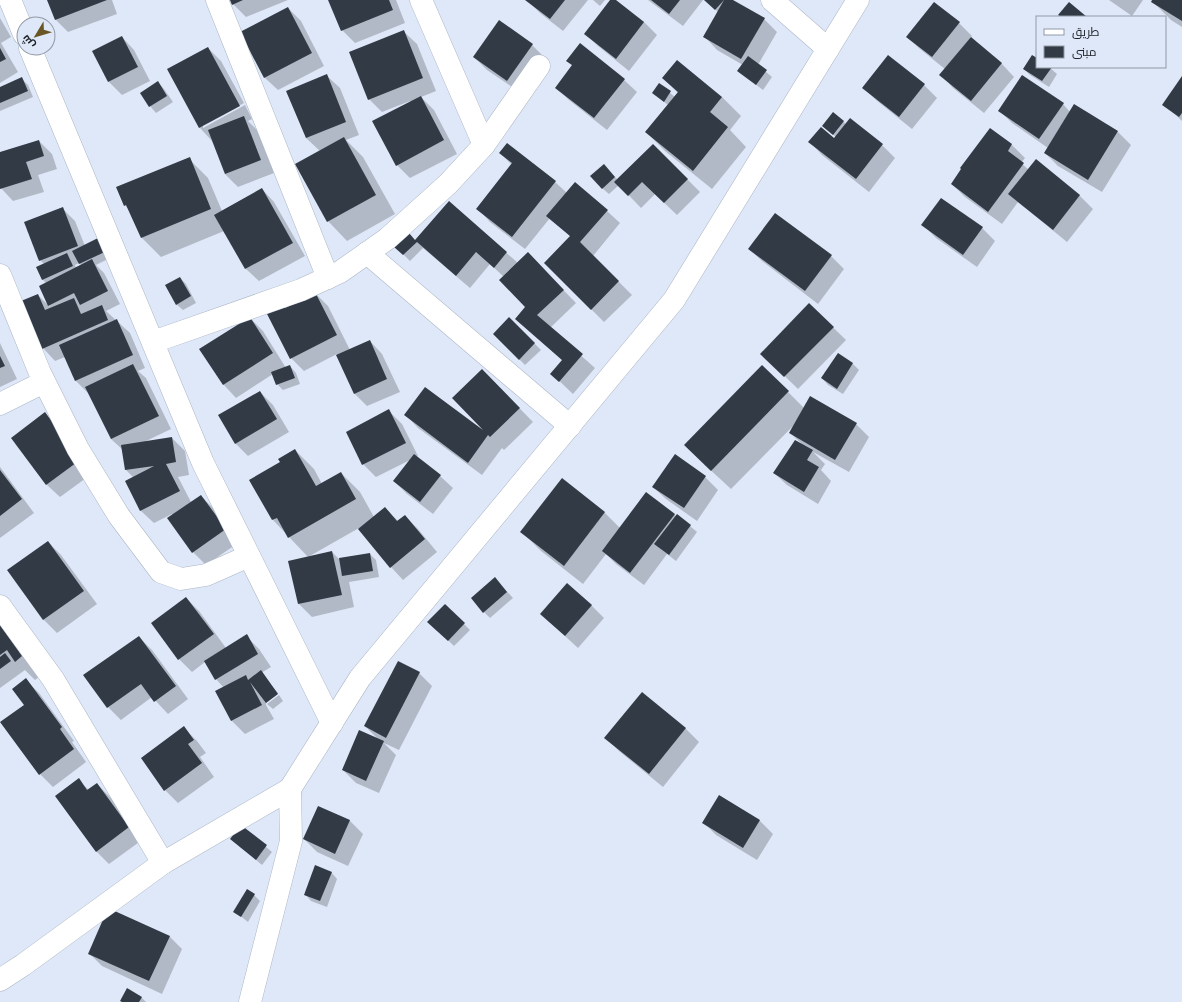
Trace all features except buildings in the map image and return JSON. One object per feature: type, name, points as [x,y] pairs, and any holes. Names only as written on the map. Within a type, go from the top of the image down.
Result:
[{"type":"street","points":[[10,0],[17,16]]},
{"type":"street","points":[[217,0],[328,278]]},
{"type":"street","points":[[421,0],[484,145]]},
{"type":"street","points":[[772,0],[828,49]]},
{"type":"street","points":[[0,980],[23,965],[163,863],[290,789],[360,678],[674,300],[858,0]]},
{"type":"street","points":[[33,56],[203,463],[332,722]]},
{"type":"street","points":[[153,342],[301,290],[340,272],[387,239],[448,184],[484,145],[539,66]]},
{"type":"street","points":[[367,253],[570,426]]},
{"type":"street","points":[[0,275],[44,382],[78,449],[119,516],[161,572],[181,579],[206,575],[249,556]]},
{"type":"street","points":[[0,404],[44,382]]},
{"type":"street","points":[[0,606],[53,679],[163,863]]},
{"type":"street","points":[[250,1002],[291,841],[290,789]]}]
